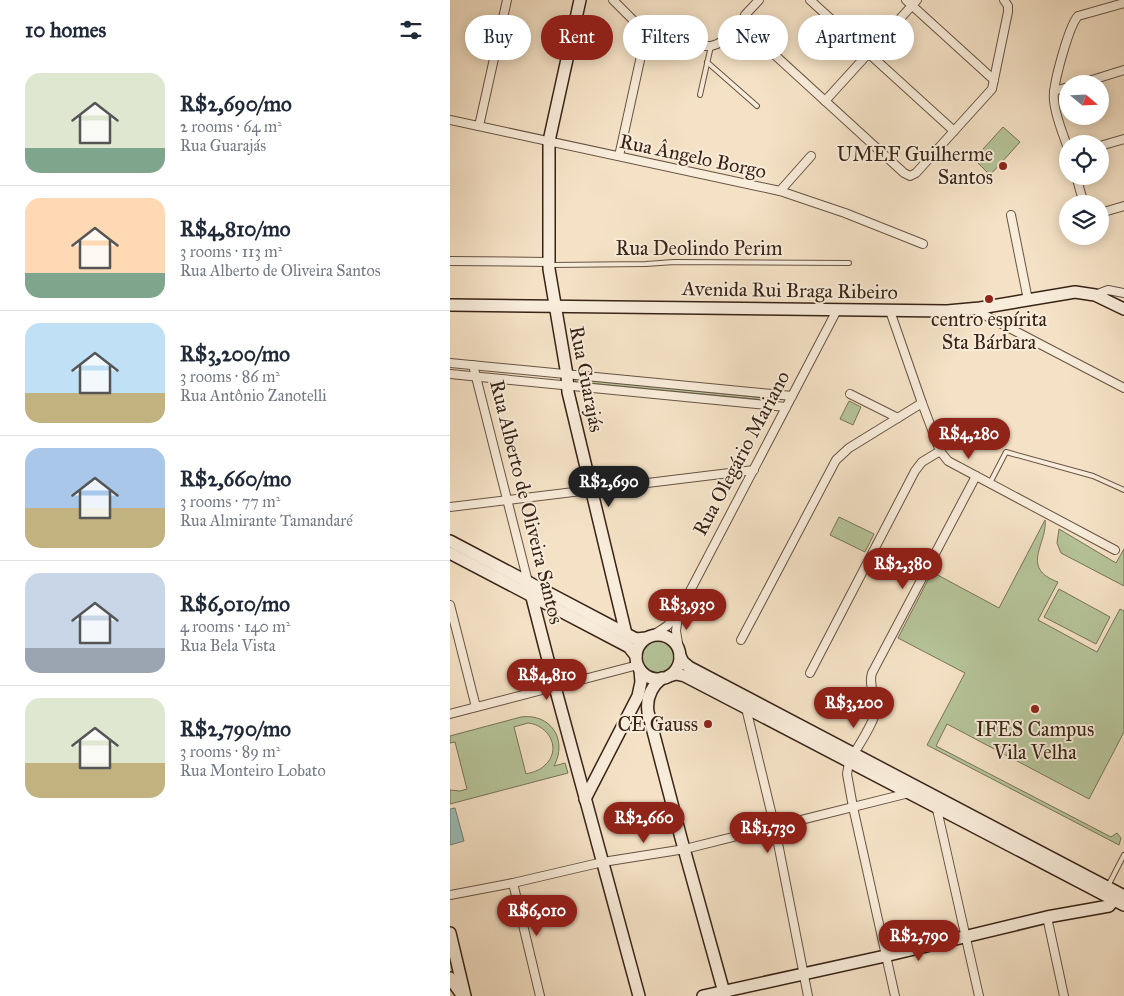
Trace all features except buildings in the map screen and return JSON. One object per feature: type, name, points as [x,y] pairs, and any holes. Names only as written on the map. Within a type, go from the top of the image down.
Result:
[{"type":"main road","name":"Rua Guarajás","points":[[580,0],[548,141],[549,264],[567,380],[591,490],[626,634]]},
{"type":"main road","name":"Avenida Rui Braga Ribeiro","points":[[450,305],[890,311],[973,309],[1069,292],[1095,295],[1124,309]]},
{"type":"main road","points":[[450,541],[626,634],[638,639],[667,636],[675,642],[687,666],[747,704]]},
{"type":"main road","points":[[450,552],[630,647],[638,664],[648,676],[665,677],[676,674],[747,704],[913,789],[1121,900]]},
{"type":"main road","name":"Rua Alberto de Oliveira Santos","points":[[528,582],[639,996]]},
{"type":"main road","points":[[585,799],[640,689],[639,646],[650,637]]},
{"type":"main road","points":[[680,652],[677,669],[655,685],[648,696],[647,705],[684,850],[725,994]]},
{"type":"main road","points":[[630,711],[641,710],[649,717]]},
{"type":"main road","points":[[937,802],[1108,887],[1121,900]]},
{"type":"main road","points":[[703,996],[725,994],[1047,917],[1109,906],[1121,900]]},
{"type":"main road","points":[[450,933],[453,961],[464,996]]},
{"type":"main road","points":[[450,978],[464,996]]},
{"type":"street","points":[[479,126],[507,0]]},
{"type":"street","points":[[613,0],[628,15]]},
{"type":"street","points":[[745,15],[759,0]]},
{"type":"street","points":[[810,0],[826,15]]},
{"type":"street","points":[[782,60],[910,176],[916,173],[989,94],[994,80],[1008,12],[1008,6],[1004,0]]},
{"type":"street","points":[[901,15],[912,2],[994,80]]},
{"type":"street","points":[[1063,135],[1055,109],[1054,92],[1074,21],[1078,16],[1124,3]]},
{"type":"street","points":[[711,46],[718,43]]},
{"type":"street","points":[[619,156],[640,60]]},
{"type":"street","points":[[825,100],[862,60]]},
{"type":"street","points":[[876,60],[954,131]]},
{"type":"street","points":[[1108,75],[1124,70]]},
{"type":"street","points":[[1054,92],[1059,90]]},
{"type":"street","name":"Rua Ângelo Borgo","points":[[450,120],[780,191],[846,213],[923,244]]},
{"type":"street","points":[[1109,143],[1124,139]]},
{"type":"street","points":[[780,191],[811,156]]},
{"type":"street","points":[[1109,210],[1124,206]]},
{"type":"street","points":[[1011,215],[1028,300]]},
{"type":"street","name":"Rua Deolindo Perim","points":[[450,261],[549,264]]},
{"type":"street","points":[[1095,295],[1108,290],[1124,294]]},
{"type":"street","points":[[973,309],[1124,388]]},
{"type":"street","name":"Rua Olegário Mariano","points":[[650,637],[664,629],[678,614],[837,310]]},
{"type":"street","points":[[890,311],[922,404],[940,450],[948,461],[1115,550]]},
{"type":"street","points":[[450,363],[567,380],[786,407]]},
{"type":"street","name":"Rua Alberto de Oliveira Santos","points":[[473,365],[528,582]]},
{"type":"street","points":[[450,374],[477,377],[567,380],[792,396]]},
{"type":"street","points":[[850,394],[898,418]]},
{"type":"street","points":[[742,640],[836,460],[849,448],[922,404]]},
{"type":"street","points":[[810,673],[915,471],[922,462],[940,450]]},
{"type":"street","points":[[450,507],[754,470]]},
{"type":"street","points":[[895,996],[847,774],[852,758],[875,715],[875,702],[870,683],[872,673],[976,476]]},
{"type":"street","points":[[450,605],[476,707]]},
{"type":"street","name":"Rua Olegário Mariano","points":[[678,614],[676,631],[680,652]]},
{"type":"street","points":[[450,714],[638,664]]},
{"type":"street","points":[[747,704],[775,828],[808,996]]},
{"type":"street","points":[[450,895],[513,883],[603,862],[684,850],[775,828],[913,789]]},
{"type":"street","points":[[937,802],[979,996]]},
{"type":"street","points":[[513,883],[540,996]]},
{"type":"street","points":[[1047,917],[1064,996]]},
{"type":"lane","points":[[700,95],[711,46]]},
{"type":"lane","points":[[707,62],[757,106]]},
{"type":"lane","name":"Rua Deolindo Perim","points":[[549,264],[646,264],[674,262],[849,263]]},
{"type":"lane","points":[[990,484],[1006,452],[1093,476],[1124,490]]},
{"type":"lane","points":[[1108,887],[1124,855]]},
{"type":"green space","points":[[1003,127],[1020,142],[990,175],[974,159]]},
{"type":"green space","points":[[575,379],[766,398],[765,400],[576,382]]},
{"type":"green space","points":[[849,401],[861,407],[853,425],[840,419]]},
{"type":"green space","points":[[839,517],[874,534],[865,552],[830,535]]},
{"type":"green space","name":"IFES Campus Vila Velha","points":[[1045,520],[1038,562],[1040,570],[1046,576],[1058,582],[1038,620],[1097,652],[1120,609],[1124,611],[1124,732],[1089,799],[947,724],[936,746],[1111,837],[1117,833],[1121,838],[1119,845],[927,745],[965,673],[898,638],[932,572],[999,608]]},
{"type":"green space","points":[[1059,529],[1116,563],[1124,549],[1124,586],[1061,553],[1057,543]]},
{"type":"green space","points":[[1059,589],[1110,617],[1096,644],[1044,617]]},
{"type":"green space","points":[[658,638],[671,644],[677,657],[671,670],[658,676],[645,670],[639,657],[645,644]]},
{"type":"green space","points":[[521,717],[541,719],[554,730],[558,738],[558,756],[554,766],[565,763],[568,773],[450,804],[450,790],[460,791],[467,789],[455,742],[450,743],[450,736]],"holes":[[[528,723],[542,728],[551,739],[552,753],[550,760],[542,768],[526,774],[514,727]]]},
{"type":"water","points":[[455,808],[464,841],[450,845],[450,809]]},
{"type":"place","name":"UMEF Guilherme Santos","points":[[1003,166]]},
{"type":"place","name":"centro espírita Sta Bárbara","points":[[989,299]]},
{"type":"place","name":"IFES Campus Vila Velha","points":[[1035,709]]},
{"type":"place","name":"CE Gauss","points":[[708,724]]}]
